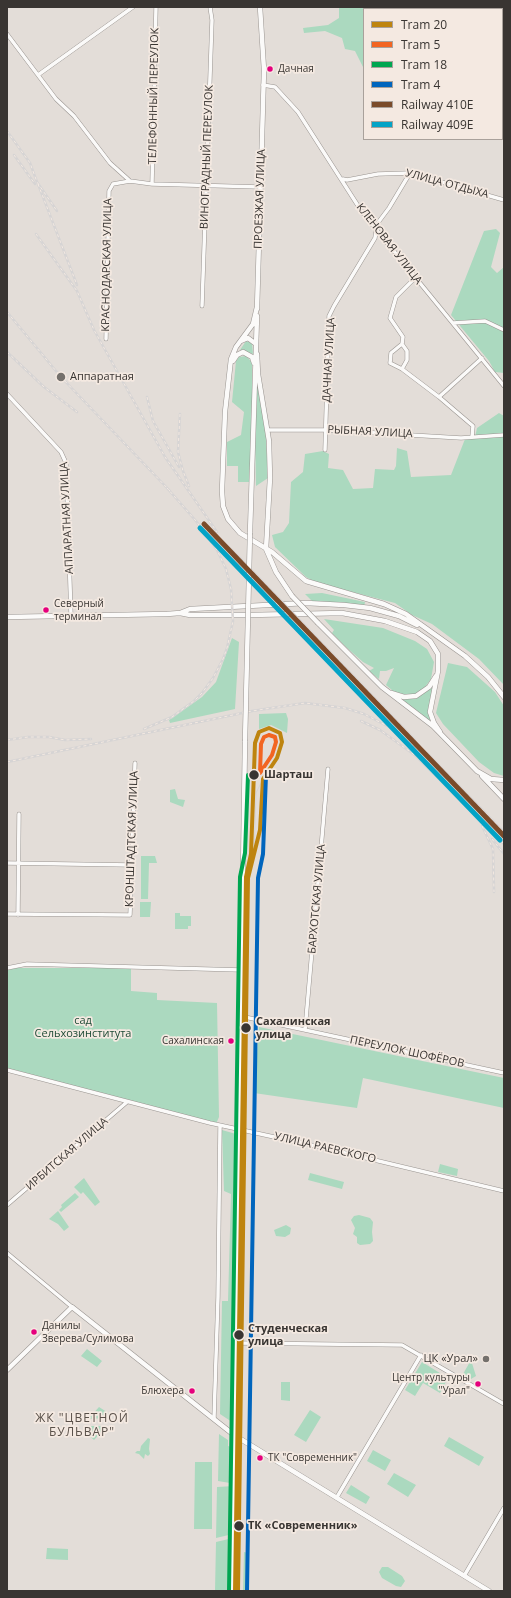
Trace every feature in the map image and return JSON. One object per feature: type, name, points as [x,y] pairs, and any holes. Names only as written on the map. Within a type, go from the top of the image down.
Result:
[{"type":"main road","name":"ПРОЕЗЖАЯ УЛИЦА","points":[[232,1591],[244,806],[254,371],[256,350],[263,85],[260,7]]},
{"type":"main road","points":[[257,307],[253,324],[234,350],[230,368],[223,441],[223,506],[228,519],[240,533],[266,549],[306,581],[392,607],[431,631],[456,648],[477,666],[504,697]]},
{"type":"main road","points":[[239,342],[248,338],[256,344]]},
{"type":"main road","points":[[256,350],[258,359],[258,374],[269,430],[270,478],[266,549],[276,572],[292,596],[382,687],[440,732],[504,799]]},
{"type":"main road","points":[[230,368],[237,355],[243,352],[252,357],[254,371]]},
{"type":"main road","points":[[180,613],[190,609],[306,604],[344,605],[370,608],[399,616],[431,631]]},
{"type":"main road","points":[[7,617],[180,613],[190,615],[250,615],[327,612],[370,617],[399,625],[424,636],[437,652],[439,667],[430,712],[434,723],[440,732]]},
{"type":"main road","points":[[382,687],[397,696],[416,696],[431,685],[439,667]]},
{"type":"main road","points":[[477,770],[491,779],[504,780]]},
{"type":"main road","points":[[7,1370],[72,1306],[234,1435],[489,1591]]},
{"type":"street","points":[[38,75],[133,7]]},
{"type":"street","name":"ТЕЛЕФОННЫЙ ПЕРЕУЛОК","points":[[152,184],[156,7]]},
{"type":"street","name":"ВИНОГРАДНЫЙ ПЕРЕУЛОК","points":[[202,306],[212,20],[210,7]]},
{"type":"street","points":[[7,34],[56,99],[74,116],[110,163],[130,181],[152,184],[260,187]]},
{"type":"street","name":"КЛЕНОВАЯ УЛИЦА","points":[[263,85],[275,87],[298,112],[362,212],[504,386]]},
{"type":"street","name":"УЛИЦА ОТДЫХА","points":[[342,179],[347,180],[378,174],[410,173],[504,200]]},
{"type":"street","name":"ДАЧНАЯ УЛИЦА","points":[[325,450],[329,316],[375,238],[377,224],[389,208],[410,173]]},
{"type":"street","name":"КРАСНОДАРСКАЯ УЛИЦА","points":[[106,339],[109,191],[113,184],[130,181]]},
{"type":"street","points":[[402,369],[407,355],[405,347],[402,344],[403,337],[390,318],[396,297],[415,278]]},
{"type":"street","points":[[453,323],[485,321],[504,330]]},
{"type":"street","points":[[402,344],[391,352],[389,360],[392,365],[402,369],[439,397],[473,426],[472,437]]},
{"type":"street","points":[[439,397],[482,358]]},
{"type":"street","name":"АППАРАТНАЯ УЛИЦА","points":[[7,394],[61,452],[66,463],[71,615]]},
{"type":"street","name":"РЫБНАЯ УЛИЦА","points":[[269,430],[326,430],[472,437],[504,435]]},
{"type":"street","name":"КРОНШТАДТСКАЯ УЛИЦА","points":[[18,915],[130,915],[134,763]]},
{"type":"street","name":"БАРХОТСКАЯ УЛИЦА","points":[[305,1030],[328,769]]},
{"type":"street","points":[[7,914],[18,915],[19,814]]},
{"type":"street","points":[[7,863],[131,866]]},
{"type":"street","points":[[7,968],[28,964],[241,970]]},
{"type":"street","name":"ПЕРЕУЛОК ШОФЁРОВ","points":[[240,1016],[504,1073]]},
{"type":"street","name":"УЛИЦА РАЕВСКОГО","points":[[7,1070],[210,1124],[320,1147],[504,1191]]},
{"type":"street","name":"ИРБИТСКАЯ УЛИЦА","points":[[7,1205],[127,1102]]},
{"type":"street","points":[[214,1418],[220,1126]]},
{"type":"street","points":[[7,1253],[72,1306]]},
{"type":"street","points":[[235,1343],[397,1345],[407,1347],[504,1404]]},
{"type":"street","points":[[336,1497],[421,1355]]},
{"type":"street","points":[[464,1576],[504,1508]]},
{"type":"green space","points":[[339,7],[380,8],[363,8],[363,67],[355,51],[345,49],[342,38],[325,31],[304,33],[303,28],[328,25],[339,18]]},
{"type":"green space","points":[[496,229],[500,233],[491,267],[497,273],[504,267],[504,373],[495,372],[489,361],[451,315],[484,231]]},
{"type":"green space","points":[[246,341],[252,343],[253,354],[240,350]]},
{"type":"green space","points":[[246,356],[252,362],[252,430],[249,482],[238,482],[238,466],[227,466],[227,442],[241,435],[244,412],[232,402],[236,361],[239,357]]},
{"type":"green space","points":[[257,385],[265,421],[268,478],[256,486],[255,435]]},
{"type":"green space","points":[[499,413],[504,416],[504,685],[479,659],[432,624],[412,615],[395,603],[317,583],[306,577],[275,547],[272,535],[283,532],[289,523],[291,482],[303,472],[305,454],[323,451],[329,454],[328,468],[343,470],[353,489],[373,488],[375,469],[394,470],[396,466],[397,448],[407,451],[411,477],[451,475],[465,439],[475,437],[477,428]]},
{"type":"green space","points":[[322,593],[365,602],[364,607],[313,602],[305,594]]},
{"type":"green space","points":[[324,619],[383,628],[415,641],[427,649],[434,662],[431,679],[425,687],[415,694],[405,695],[393,691],[386,685],[394,668],[386,671],[380,671],[379,679],[369,671],[374,668],[363,662],[346,647],[332,633],[334,630]]},
{"type":"green space","points":[[232,638],[239,642],[235,709],[170,723],[169,720],[202,697],[216,682]]},
{"type":"green space","points":[[448,663],[467,667],[495,692],[504,706],[504,776],[494,773],[479,762],[443,724],[436,713]]},
{"type":"green space","points":[[434,681],[430,712],[440,732],[387,691],[412,697]]},
{"type":"green space","points":[[286,713],[288,719],[287,733],[271,725],[259,729],[259,714]]},
{"type":"green space","points":[[175,789],[178,799],[185,800],[183,807],[170,802],[170,790]]},
{"type":"green space","points":[[141,856],[155,856],[157,863],[149,863],[148,899],[141,899]]},
{"type":"green space","points":[[140,902],[151,902],[150,917],[140,917]]},
{"type":"green space","points":[[175,913],[180,913],[180,916],[191,916],[191,926],[188,926],[188,929],[175,929]]},
{"type":"green space","name":"сад Сельхозинститута","points":[[16,968],[131,968],[131,991],[157,993],[157,1000],[217,1003],[219,1117],[216,1124],[7,1068],[7,970]]},
{"type":"green space","points":[[259,1027],[504,1078],[504,1108],[363,1078],[357,1108],[254,1093]]},
{"type":"green space","points":[[222,1130],[236,1134],[232,1422],[220,1414],[222,1301],[228,1301],[231,1194],[224,1191]]},
{"type":"green space","points":[[440,1164],[458,1169],[457,1176],[438,1172]]},
{"type":"green space","points":[[310,1173],[344,1182],[342,1189],[308,1180]]},
{"type":"green space","points":[[84,1178],[100,1202],[95,1206],[83,1192],[81,1194],[74,1187]]},
{"type":"green space","points":[[75,1193],[79,1197],[61,1212],[59,1210],[62,1207],[61,1205]]},
{"type":"green space","points":[[58,1211],[69,1227],[64,1231],[58,1224],[49,1219]]},
{"type":"green space","points":[[359,1215],[370,1218],[373,1222],[373,1241],[370,1244],[360,1245],[357,1243],[357,1237],[353,1234],[355,1228],[351,1220],[354,1216]]},
{"type":"green space","points":[[286,1225],[291,1228],[290,1234],[285,1237],[276,1236],[274,1230]]},
{"type":"green space","points":[[87,1349],[102,1361],[97,1367],[81,1356]]},
{"type":"green space","points":[[471,1360],[476,1376],[471,1379],[463,1374]]},
{"type":"green space","points":[[422,1362],[448,1378],[440,1393],[423,1383],[415,1396],[405,1390]]},
{"type":"green space","points":[[281,1382],[290,1382],[290,1401],[281,1400]]},
{"type":"green space","points":[[99,1407],[110,1414],[110,1418],[88,1419]]},
{"type":"green space","points":[[310,1410],[321,1417],[306,1442],[294,1435]]},
{"type":"green space","points":[[86,1426],[107,1426],[94,1440],[85,1432]]},
{"type":"green space","points":[[219,1434],[228,1440],[228,1446],[231,1447],[230,1483],[218,1481]]},
{"type":"green space","points":[[449,1437],[484,1457],[479,1466],[444,1446]]},
{"type":"green space","points":[[148,1438],[150,1439],[150,1454],[148,1456],[145,1454],[144,1459],[139,1454],[135,1453],[140,1451],[141,1446]]},
{"type":"green space","points":[[373,1450],[391,1460],[385,1471],[367,1461]]},
{"type":"green space","points":[[195,1462],[212,1462],[212,1529],[194,1529]]},
{"type":"green space","points":[[394,1473],[416,1485],[408,1497],[387,1484]]},
{"type":"green space","points":[[351,1485],[370,1497],[366,1504],[346,1493]]},
{"type":"green space","points":[[234,1486],[233,1534],[216,1538],[217,1487]]},
{"type":"green space","points":[[233,1538],[232,1591],[215,1591],[216,1542]]},
{"type":"green space","points":[[47,1548],[68,1549],[68,1560],[46,1559]]},
{"type":"green space","points":[[244,1552],[248,1553],[246,1591],[243,1591]]},
{"type":"green space","points":[[382,1567],[388,1567],[402,1576],[405,1581],[401,1587],[396,1586],[382,1578],[379,1572]]},
{"type":"water","points":[[401,7],[504,7],[504,95],[503,8]]},
{"type":"tram line","name":"20","points":[[235,1591],[246,877],[251,854],[255,743],[259,732],[269,728],[280,733],[282,742],[277,758],[263,779],[260,830],[248,878],[238,1591]]},
{"type":"tram line","name":"5","points":[[269,735],[275,737],[276,742],[272,755],[260,773],[261,744],[264,737],[269,735]]},
{"type":"tram line","name":"18","points":[[229,1591],[240,877],[245,853],[248,775]]},
{"type":"tram line","name":"4","points":[[247,1591],[258,878],[263,854],[266,775]]},
{"type":"tram line","points":[[254,855],[256,793],[263,779]]},
{"type":"railway","points":[[7,131],[30,163],[37,182],[57,211]]},
{"type":"railway","points":[[14,155],[35,184]]},
{"type":"railway","points":[[38,184],[77,285]]},
{"type":"railway","points":[[36,234],[77,291],[94,330],[165,457],[217,532]]},
{"type":"railway","points":[[7,312],[61,377],[170,491]]},
{"type":"railway","points":[[7,352],[44,387],[77,412]]},
{"type":"railway","points":[[147,397],[153,421],[179,467]]},
{"type":"railway","points":[[180,414],[178,452],[189,486]]},
{"type":"railway","points":[[144,729],[172,717],[194,701],[202,693],[213,678],[223,659],[233,621],[231,589],[226,569],[217,550],[196,521],[167,488]]},
{"type":"railway","points":[[208,528],[241,559],[415,740]]},
{"type":"railway","points":[[7,762],[252,711],[305,703],[345,708],[364,714],[393,729],[429,759]]},
{"type":"railway","points":[[361,721],[380,730],[416,756],[504,844]]},
{"type":"railway","points":[[7,740],[28,737],[49,737],[65,740],[91,739]]},
{"type":"railway","points":[[427,753],[504,832]]},
{"type":"railway","points":[[482,826],[493,849],[494,892]]},
{"type":"railway","points":[[492,839],[504,854]]},
{"type":"rail line","name":"410E","points":[[204,524],[504,836]]},
{"type":"rail line","name":"409E","points":[[200,528],[500,840]]},
{"type":"place","name":"Дачная","points":[[270,69]]},
{"type":"place","name":"Аппаратная","points":[[61,377]]},
{"type":"place","name":"Северный терминал","points":[[46,610]]},
{"type":"place","name":"Шарташ","points":[[254,775]]},
{"type":"place","name":"Сахалинская улица","points":[[246,1028]]},
{"type":"place","name":"Сахалинская","points":[[231,1041]]},
{"type":"place","name":"Данилы Зверева/Сулимова","points":[[34,1332]]},
{"type":"place","name":"Студенческая улица","points":[[239,1335]]},
{"type":"place","name":"ЦК «Урал»","points":[[486,1359]]},
{"type":"place","name":"Центр культуры \"Урал\"","points":[[478,1384]]},
{"type":"place","name":"Блюхера","points":[[192,1391]]},
{"type":"place","name":"ТК \"Современник\"","points":[[260,1458]]},
{"type":"place","name":"ТК «Современник»","points":[[239,1526]]},
{"type":"district","name":"ЖК \"ЦВЕТНОЙ БУЛЬВАР\"","points":[[82,1426]]}]
